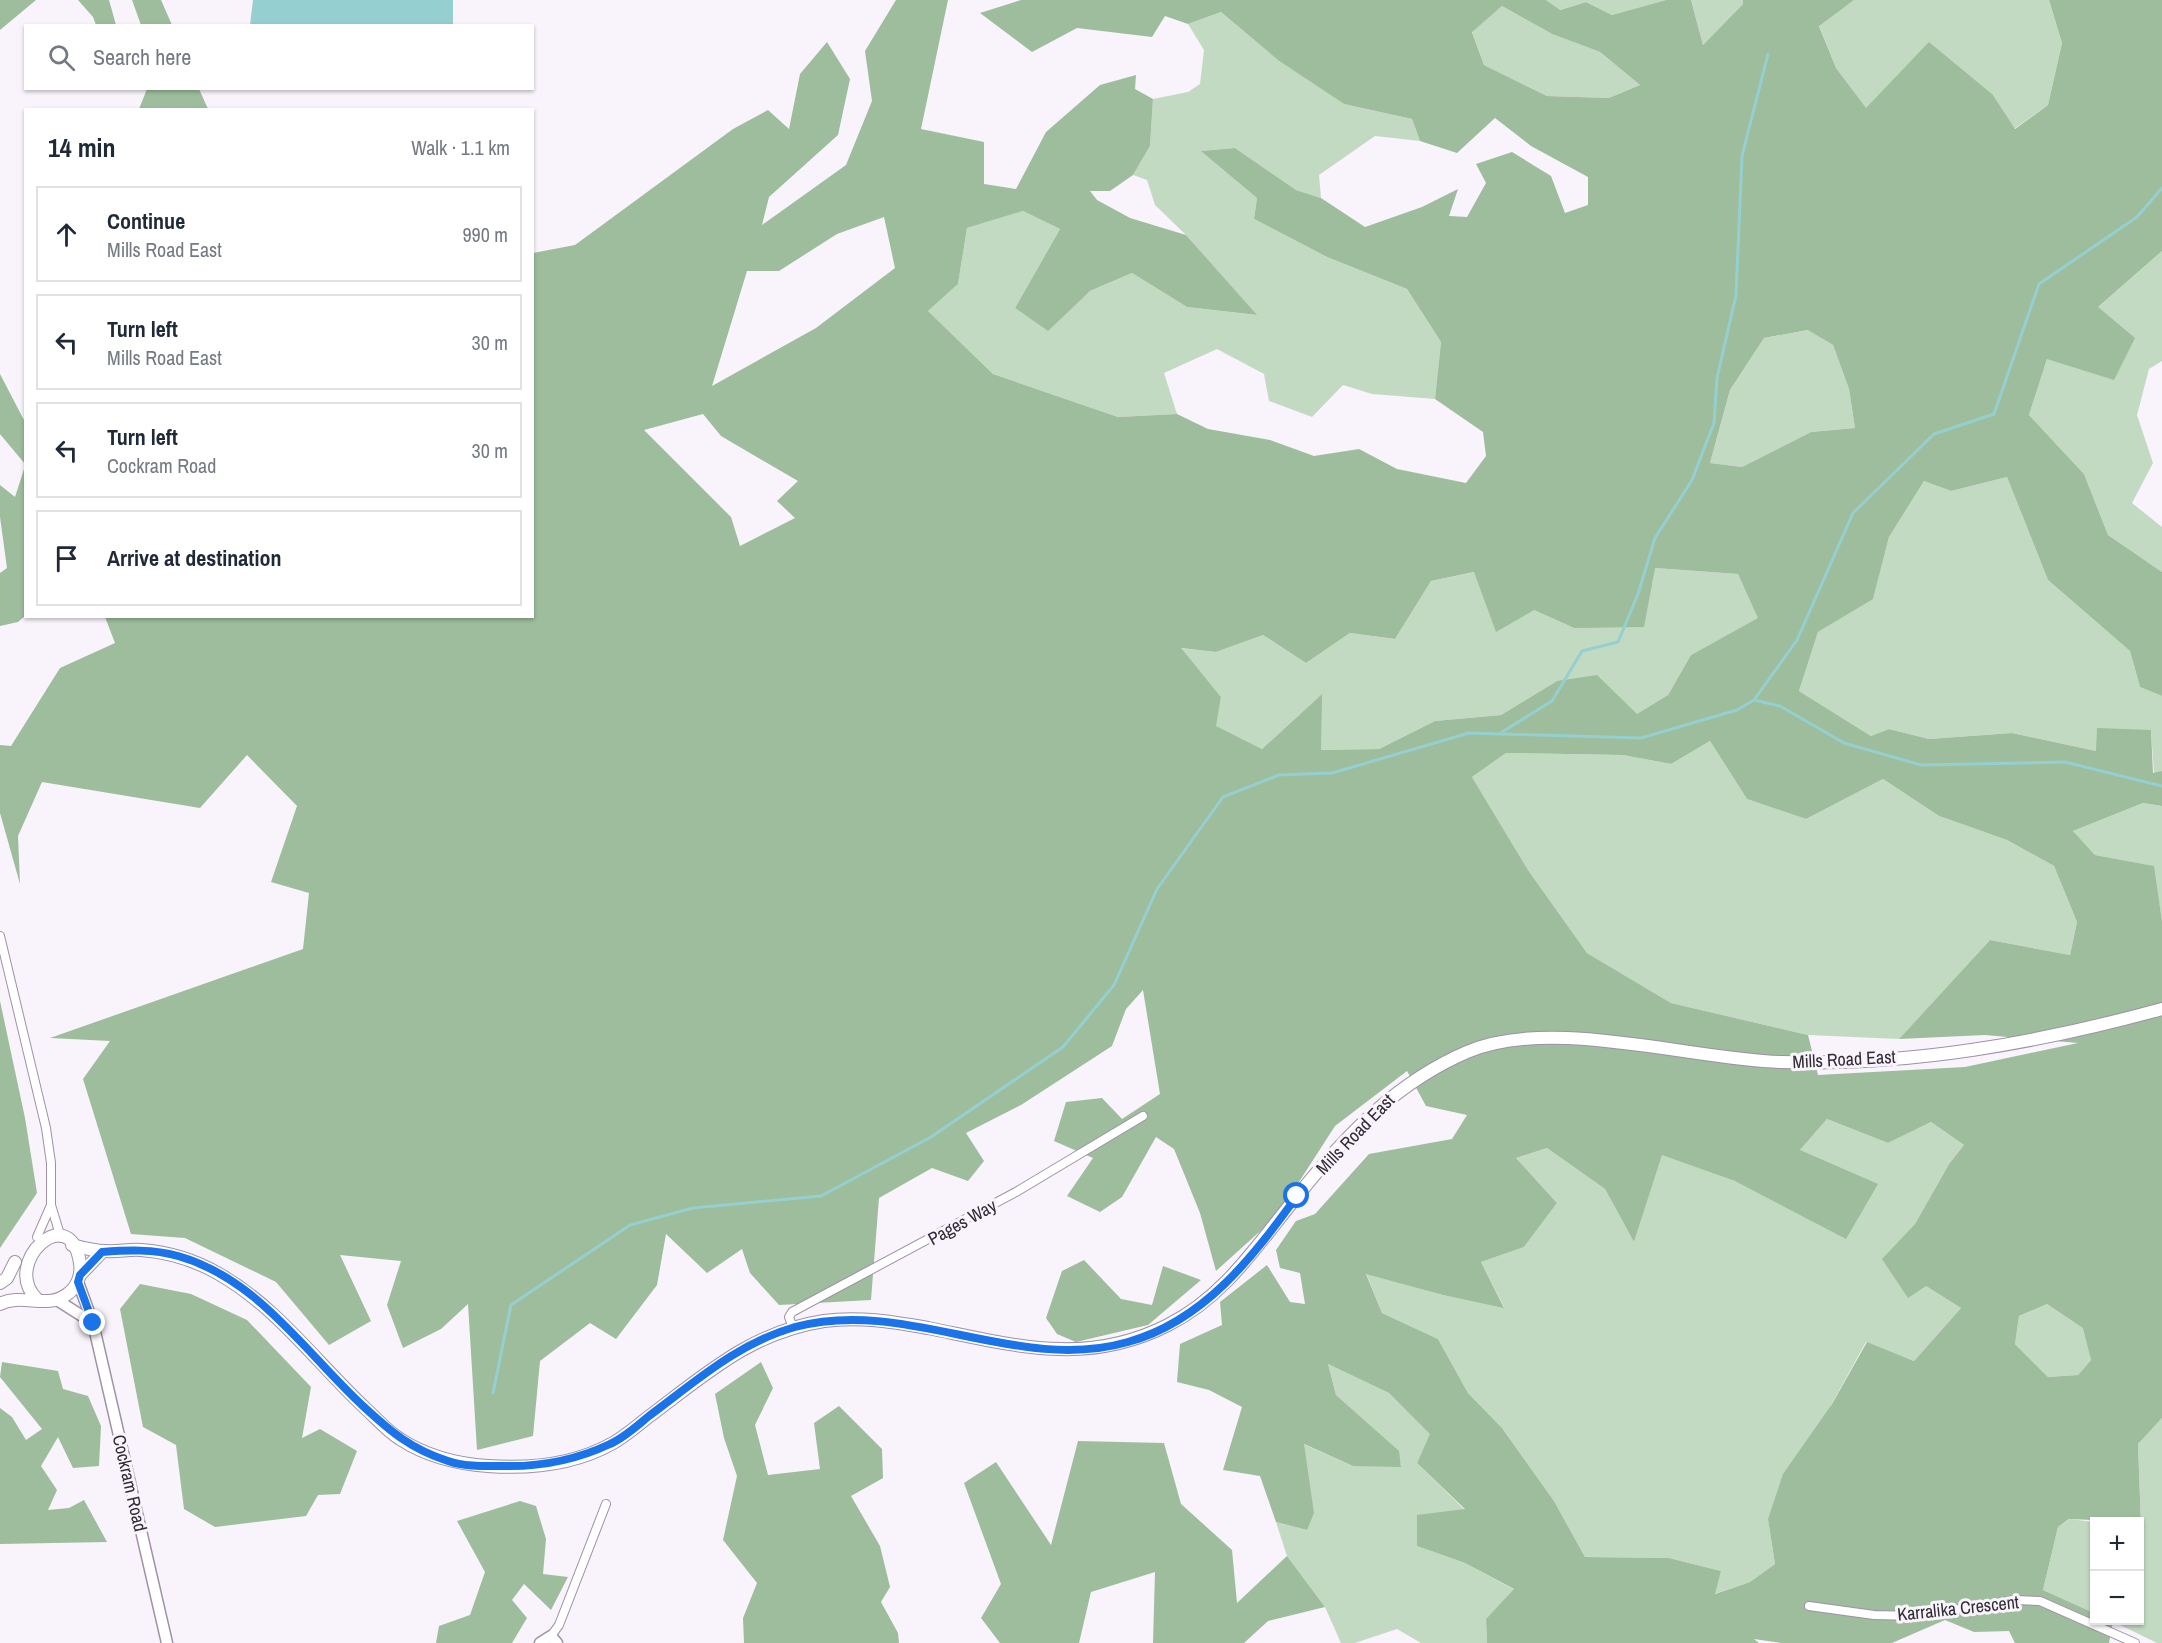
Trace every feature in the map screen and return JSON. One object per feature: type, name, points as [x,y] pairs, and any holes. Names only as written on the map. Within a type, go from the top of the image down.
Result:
[{"type":"main road","name":"Mills Road East","points":[[66,1242],[102,1252],[139,1250],[177,1256],[211,1269],[237,1285],[274,1314],[338,1382],[399,1439],[450,1462],[529,1467],[570,1460],[613,1443],[742,1347],[793,1328],[851,1319],[890,1321],[1047,1350],[1088,1350],[1130,1342],[1170,1324],[1205,1302],[1234,1275],[1349,1136],[1401,1087],[1472,1049],[1540,1036],[1735,1059],[1838,1062],[1985,1050],[2162,1009]]},
{"type":"main road","points":[[0,1283],[7,1278],[22,1248],[37,1237],[66,1242],[81,1264],[79,1279]]},
{"type":"main road","points":[[0,1304],[9,1299],[57,1300],[65,1296],[102,1252]]},
{"type":"main road","points":[[18,1256],[16,1277],[21,1287],[37,1299]]},
{"type":"street","points":[[0,936],[46,1128],[51,1163],[51,1205],[66,1242]]},
{"type":"street","name":"Pages Way","points":[[793,1328],[789,1317],[797,1309],[1016,1192],[1143,1116]]},
{"type":"street","points":[[37,1237],[51,1205]]},
{"type":"street","name":"Cockram Road","points":[[79,1279],[93,1323],[167,1643]]},
{"type":"street","points":[[57,1300],[93,1323]]},
{"type":"street","points":[[540,1643],[554,1640],[606,1504]]},
{"type":"street","name":"Karralika Crescent","points":[[1809,1606],[1874,1615],[1917,1616],[2016,1600],[2040,1601],[2134,1643]]},
{"type":"green space","points":[[0,0],[36,0],[0,30]]},
{"type":"green space","points":[[78,0],[109,0],[116,24],[96,24],[93,17]]},
{"type":"green space","points":[[132,0],[161,0],[172,24],[141,24]]},
{"type":"green space","points":[[896,0],[948,0],[921,129],[984,142],[984,184],[1016,189],[1046,132],[1100,85],[1136,75],[1135,89],[1153,99],[1150,146],[1133,175],[1110,191],[1090,191],[1097,200],[1130,218],[1186,235],[1257,315],[1187,307],[1132,273],[1090,291],[1048,331],[1015,308],[1060,229],[1023,211],[967,228],[958,284],[928,311],[993,374],[1118,417],[1177,414],[1208,429],[1270,440],[1314,456],[1359,449],[1397,469],[1466,483],[1486,456],[1483,432],[1435,399],[1441,342],[1407,289],[1327,257],[1254,219],[1257,198],[1201,151],[1235,148],[1296,190],[1321,198],[1365,227],[1422,207],[1458,189],[1449,216],[1467,217],[1486,183],[1476,164],[1512,152],[1551,176],[1565,213],[1588,205],[1588,177],[1531,146],[1495,118],[1457,153],[1420,141],[1412,119],[1344,104],[1279,61],[1221,12],[1188,24],[1165,16],[1152,37],[1077,28],[1032,52],[980,13],[1021,0],[1546,0],[1560,10],[1586,2],[1612,15],[1666,0],[1691,0],[1703,45],[1743,4],[1743,0],[1854,0],[1819,26],[1836,68],[1866,108],[1929,42],[1993,95],[2015,129],[2048,105],[2062,43],[2049,0],[2162,0],[2162,251],[2098,307],[2135,338],[2114,380],[2047,359],[2029,415],[2084,474],[2108,535],[2162,572],[2162,696],[2140,687],[2130,651],[2048,580],[2007,477],[1951,491],[1924,481],[1889,537],[1873,599],[1818,632],[1799,691],[1871,736],[1889,729],[1929,739],[2012,733],[2096,751],[2097,728],[2151,730],[2153,773],[2162,771],[2162,806],[2143,803],[2073,831],[2095,855],[2154,866],[2162,921],[2162,1418],[2138,1444],[2141,1517],[2069,1519],[2058,1527],[2043,1590],[2090,1611],[2090,1625],[2112,1625],[2109,1643],[2015,1643],[2009,1631],[1974,1632],[1945,1620],[1892,1643],[1781,1643],[1754,1639],[1759,1643],[1487,1643],[1486,1619],[1514,1589],[1465,1563],[1417,1546],[1417,1515],[1465,1509],[1417,1463],[1430,1434],[1389,1393],[1328,1364],[1336,1395],[1399,1451],[1401,1467],[1353,1466],[1304,1444],[1314,1513],[1307,1530],[1276,1522],[1260,1476],[1223,1470],[1242,1407],[1209,1390],[1177,1382],[1180,1344],[1222,1325],[1220,1302],[1267,1265],[1290,1302],[1305,1304],[1300,1273],[1280,1268],[1276,1250],[1296,1221],[1315,1214],[1369,1154],[1452,1139],[1467,1115],[1426,1106],[1407,1071],[1335,1126],[1277,1216],[1216,1271],[1200,1213],[1174,1149],[1156,1137],[1122,1197],[1100,1212],[1067,1196],[1093,1158],[1054,1141],[1066,1102],[1102,1098],[1122,1119],[1160,1094],[1143,990],[1126,1009],[1112,1046],[1021,1105],[966,1133],[984,1161],[968,1181],[932,1168],[879,1198],[871,1300],[779,1305],[750,1273],[742,1249],[707,1273],[666,1234],[657,1285],[616,1339],[590,1323],[540,1361],[533,1436],[477,1450],[468,1304],[441,1329],[403,1348],[387,1305],[401,1261],[340,1255],[371,1321],[329,1345],[276,1282],[185,1238],[131,1234],[83,1079],[110,1041],[50,1038],[303,949],[309,893],[271,882],[297,806],[247,755],[200,808],[42,782],[18,836],[20,884],[0,813],[0,745],[11,746],[60,668],[115,643],[105,618],[534,618],[534,253],[575,245],[733,129],[768,110],[789,129],[800,74],[827,42],[850,79],[838,135],[769,197],[762,225],[846,165],[872,101],[865,51]],"holes":[[[1502,6],[1552,34],[1600,52],[1640,85],[1609,98],[1547,96],[1484,65],[1472,32]],[[884,217],[895,268],[816,328],[712,386],[747,271],[779,271],[837,234]],[[1808,330],[1833,345],[1849,389],[1855,428],[1811,432],[1742,467],[1710,463],[1730,390],[1764,338]],[[703,414],[721,436],[798,481],[777,501],[795,518],[740,546],[731,517],[644,430]],[[1655,568],[1738,574],[1758,618],[1691,655],[1668,695],[1637,714],[1597,675],[1557,681],[1501,715],[1435,721],[1379,749],[1321,750],[1322,694],[1262,749],[1216,726],[1221,697],[1181,648],[1216,652],[1263,635],[1306,663],[1350,633],[1395,639],[1431,581],[1474,572],[1496,632],[1534,610],[1574,628],[1644,627]],[[1710,741],[1747,799],[1806,819],[1883,779],[1939,816],[2007,840],[2054,866],[2077,922],[2070,955],[1990,940],[1899,1039],[1985,1035],[2078,1043],[1965,1067],[1818,1075],[1808,1035],[1671,1003],[1587,953],[1528,870],[1472,777],[1506,753],[1623,755],[1671,764]],[[1827,1119],[1888,1143],[1931,1122],[1964,1145],[1949,1164],[1915,1224],[1882,1259],[1908,1298],[1926,1286],[1961,1308],[1914,1361],[1867,1342],[1832,1404],[1783,1474],[1768,1519],[1775,1564],[1750,1582],[1715,1594],[1721,1571],[1669,1558],[1585,1557],[1554,1501],[1502,1428],[1468,1393],[1438,1339],[1382,1313],[1366,1274],[1443,1295],[1504,1308],[1481,1262],[1524,1247],[1557,1203],[1516,1158],[1547,1148],[1605,1189],[1634,1242],[1662,1155],[1735,1181],[1846,1239],[1878,1184],[1800,1150]],[[2047,1304],[2083,1328],[2091,1360],[2078,1375],[2048,1377],[2015,1344],[2019,1316]]]},
{"type":"green space","points":[[1546,0],[1666,0],[1612,15],[1586,2],[1559,10]]},
{"type":"green space","points":[[1691,0],[1743,0],[1743,4],[1703,45]]},
{"type":"green space","points":[[1854,0],[2049,0],[2062,43],[2048,105],[2014,129],[1993,95],[1866,109],[1836,68],[1819,25]]},
{"type":"green space","points":[[1502,6],[1552,34],[1600,52],[1640,85],[1609,98],[1547,96],[1484,65],[1472,31]]},
{"type":"green space","points":[[1221,12],[1279,61],[1344,104],[1412,119],[1420,141],[1375,136],[1319,175],[1321,198],[1296,190],[1235,148],[1202,151],[1257,198],[1254,219],[1327,257],[1407,289],[1441,342],[1435,399],[1372,394],[1343,385],[1312,417],[1269,401],[1264,374],[1217,349],[1164,373],[1177,414],[1118,417],[993,374],[928,311],[958,284],[967,228],[1023,211],[1060,229],[1015,308],[1047,330],[1090,291],[1132,273],[1187,307],[1256,315],[1186,235],[1155,205],[1147,180],[1133,175],[1150,146],[1153,99],[1188,92],[1200,84],[1204,50],[1188,24]]},
{"type":"green space","points":[[147,90],[199,90],[208,108],[139,108]]},
{"type":"green space","points":[[2162,251],[2162,361],[2149,369],[2137,415],[2153,463],[2132,503],[2162,527],[2162,572],[2108,535],[2084,474],[2029,415],[2047,359],[2098,307]]},
{"type":"green space","points":[[1809,330],[1833,345],[1849,389],[1855,428],[1811,432],[1742,467],[1710,463],[1730,390],[1764,338]]},
{"type":"green space","points":[[0,374],[24,420],[24,463],[0,434]]},
{"type":"green space","points":[[24,469],[24,617],[18,622],[0,626],[0,573],[7,568],[0,517],[0,485],[15,497]]},
{"type":"green space","points":[[2007,477],[2048,580],[2130,651],[2140,687],[2162,696],[2162,771],[2154,774],[2151,730],[2096,751],[2012,733],[1929,739],[1889,729],[1871,736],[1799,691],[1818,632],[1873,598],[1889,537],[1924,481],[1951,491]]},
{"type":"green space","points":[[1655,568],[1738,574],[1759,618],[1691,655],[1668,695],[1636,715],[1557,681],[1501,715],[1435,721],[1379,749],[1320,750],[1321,695],[1262,749],[1215,726],[1221,697],[1180,648],[1216,652],[1263,635],[1306,663],[1350,633],[1395,639],[1431,581],[1475,572],[1534,610],[1574,628]]},
{"type":"green space","points":[[1710,741],[1747,799],[1806,819],[1883,779],[1939,816],[2007,840],[2054,866],[2077,922],[2070,955],[1990,940],[1899,1039],[1808,1035],[1671,1003],[1587,953],[1528,870],[1472,777],[1506,753],[1623,755],[1671,764]]},
{"type":"green space","points":[[2143,803],[2162,806],[2162,921],[2153,866],[2095,855],[2073,831]]},
{"type":"green space","points":[[0,1001],[25,1118],[37,1193],[0,1248]]},
{"type":"green space","points":[[1827,1119],[1888,1143],[1931,1122],[1964,1145],[1949,1164],[1915,1224],[1883,1259],[1961,1308],[1914,1361],[1866,1342],[1768,1519],[1775,1564],[1750,1582],[1714,1594],[1721,1571],[1669,1558],[1585,1557],[1554,1501],[1502,1428],[1468,1393],[1438,1339],[1382,1313],[1366,1273],[1443,1295],[1504,1307],[1481,1262],[1524,1247],[1557,1203],[1516,1158],[1547,1148],[1605,1189],[1634,1242],[1662,1154],[1735,1181],[1800,1150]]},
{"type":"green space","points":[[1084,1260],[1121,1299],[1152,1305],[1163,1266],[1201,1280],[1148,1325],[1076,1342],[1057,1334],[1046,1318],[1062,1271]]},
{"type":"green space","points":[[140,1284],[191,1294],[247,1320],[311,1387],[302,1438],[320,1429],[357,1451],[340,1494],[318,1495],[306,1516],[215,1527],[184,1509],[176,1445],[143,1427],[120,1309]]},
{"type":"green space","points":[[2047,1304],[2084,1328],[2091,1360],[2078,1375],[2048,1377],[2015,1344],[2019,1316]]},
{"type":"green space","points":[[2,1362],[58,1371],[63,1389],[88,1396],[101,1426],[99,1466],[73,1468],[58,1437],[41,1466],[57,1490],[48,1510],[69,1508],[84,1500],[107,1542],[0,1544],[0,1408],[12,1417],[26,1440],[42,1429],[0,1377]]},
{"type":"green space","points":[[761,1362],[773,1388],[755,1425],[768,1475],[820,1469],[814,1423],[839,1406],[882,1449],[883,1478],[851,1496],[880,1546],[890,1587],[881,1602],[898,1633],[899,1643],[744,1643],[743,1618],[757,1583],[723,1540],[737,1476],[724,1438],[715,1394]]},
{"type":"green space","points":[[1328,1364],[1389,1393],[1431,1434],[1417,1463],[1465,1510],[1417,1546],[1465,1563],[1515,1590],[1486,1619],[1487,1643],[1421,1643],[1397,1629],[1355,1643],[1341,1643],[1325,1607],[1287,1556],[1276,1522],[1307,1530],[1303,1444],[1353,1466],[1401,1466],[1398,1451],[1336,1395]]},
{"type":"green space","points":[[2162,1418],[2162,1643],[2157,1643],[2120,1625],[2144,1625],[2144,1517],[2141,1517],[2138,1444]]},
{"type":"green space","points":[[1078,1441],[1164,1443],[1181,1504],[1232,1550],[1237,1603],[1287,1556],[1325,1607],[1268,1621],[1244,1643],[1153,1643],[1155,1572],[1091,1592],[1079,1643],[1000,1643],[981,1618],[1001,1584],[964,1483],[996,1462],[1051,1545]]},
{"type":"green space","points":[[520,1501],[536,1506],[546,1539],[543,1574],[568,1577],[551,1610],[524,1584],[512,1600],[527,1618],[512,1643],[436,1643],[439,1626],[470,1615],[485,1572],[457,1521]]},
{"type":"green space","points":[[2070,1519],[2090,1522],[2090,1611],[2043,1590],[2058,1527]]},
{"type":"water","points":[[253,0],[453,0],[453,24],[250,24]]},
{"type":"waterway","points":[[1502,732],[1552,701],[1582,651],[1618,642],[1638,594],[1655,538],[1692,480],[1714,423],[1717,378],[1736,295],[1742,156],[1768,54]]},
{"type":"waterway","points":[[493,1393],[511,1305],[630,1225],[693,1208],[821,1196],[931,1137],[1063,1047],[1114,985],[1157,889],[1223,797],[1279,775],[1332,773],[1469,733],[1641,738],[1737,710],[1754,700],[1797,640],[1853,513],[1934,434],[1994,414],[2039,284],[2137,217],[2162,188]]},
{"type":"waterway","points":[[1754,700],[1780,706],[1844,743],[1921,765],[2065,762],[2162,786]]},
{"type":"route","points":[[93,1323],[78,1282],[80,1275],[102,1252],[139,1250],[177,1256],[211,1269],[246,1290],[274,1314],[338,1382],[399,1439],[450,1462],[529,1467],[570,1460],[613,1443],[742,1347],[793,1328],[823,1321],[851,1319],[890,1321],[1047,1350],[1088,1350],[1130,1342],[1170,1324],[1205,1302],[1234,1275],[1297,1196]]}]
